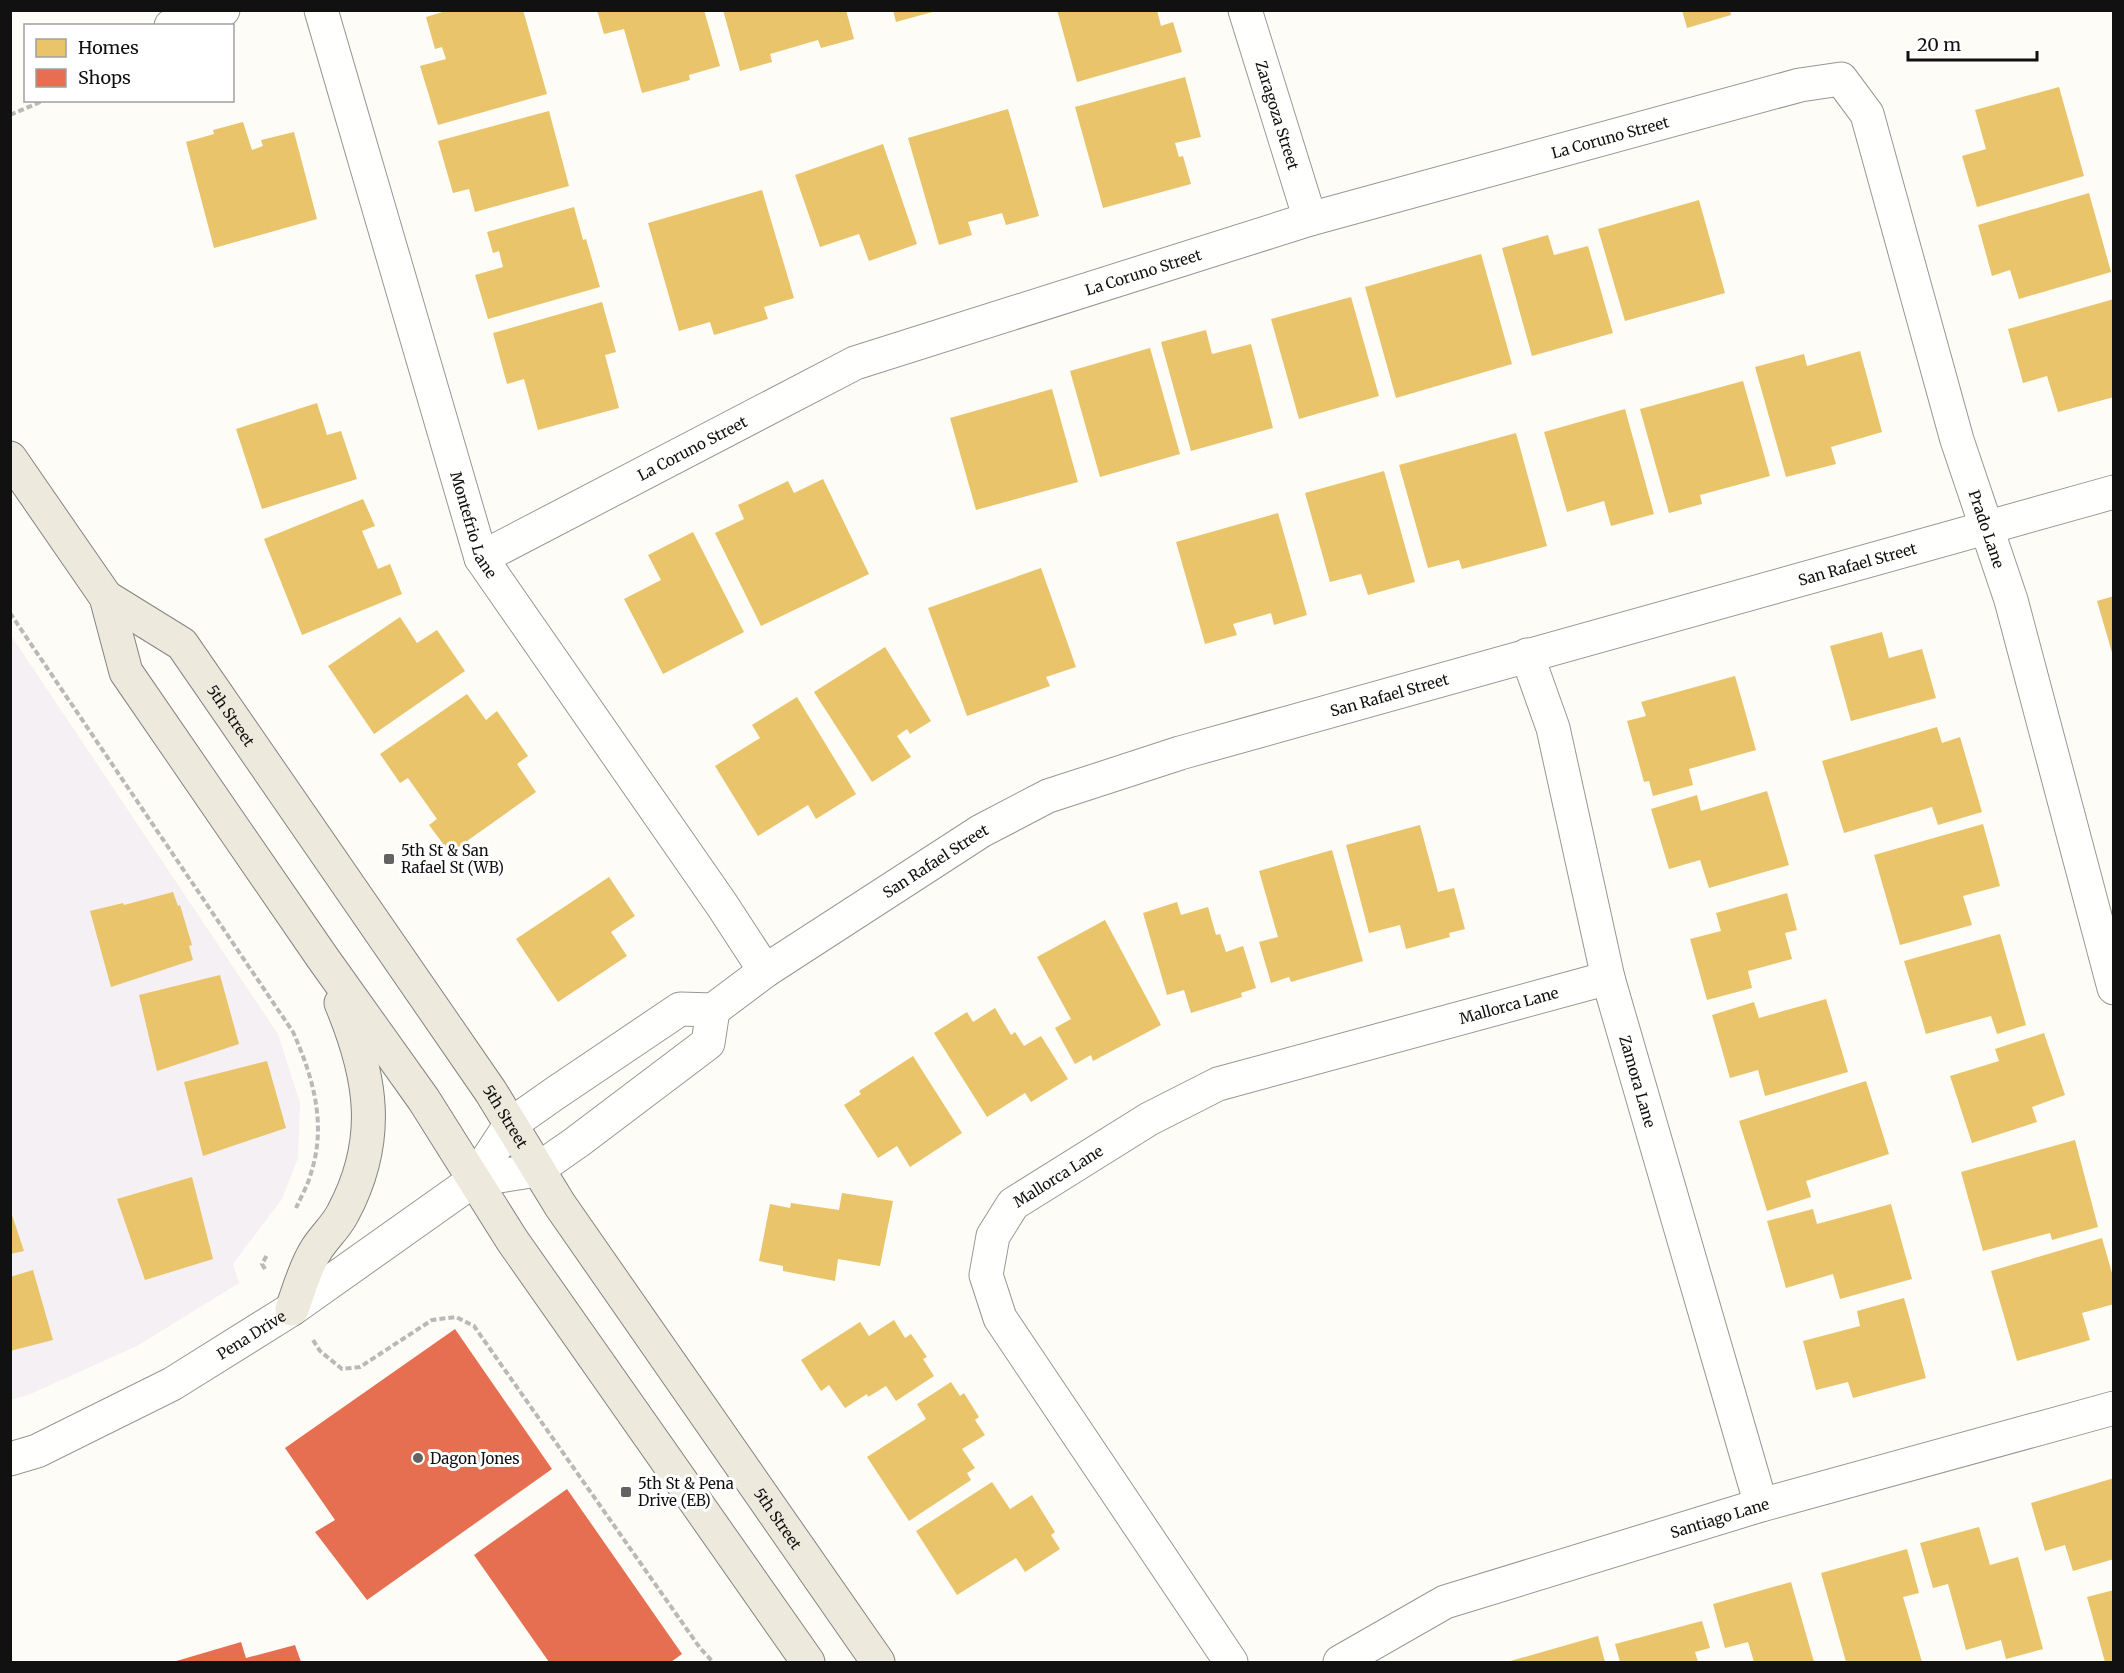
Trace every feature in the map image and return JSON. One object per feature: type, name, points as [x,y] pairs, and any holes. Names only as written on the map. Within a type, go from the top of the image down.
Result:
[{"type":"main road","name":"5th Street","points":[[10,458],[106,597],[126,672],[322,957],[424,1100],[512,1240],[808,1662]]},
{"type":"main road","name":"5th Street","points":[[106,597],[182,644],[484,1082],[537,1170],[878,1662]]},
{"type":"main road","points":[[292,1310],[315,1251],[342,1216],[358,1184],[368,1143],[369,1101],[360,1056],[322,957]]},
{"type":"street","points":[[178,24],[223,10]]},
{"type":"street","name":"Montefrio Lane","points":[[321,10],[481,558],[722,905],[765,971]]},
{"type":"street","name":"Zaragoza Street","points":[[1245,10],[1310,219]]},
{"type":"street","name":"La Coruno Street","points":[[481,558],[855,363],[1310,219],[1800,85],[1841,79]]},
{"type":"street","name":"Prado Lane","points":[[1841,79],[1867,114],[1957,440],[2011,600],[2114,988]]},
{"type":"street","name":"San Rafael Street","points":[[713,1010],[765,971],[981,831],[1048,796],[1180,753],[2114,492]]},
{"type":"street","name":"Zamora Lane","points":[[1527,655],[1553,728],[1608,978],[1761,1505]]},
{"type":"street","name":"Mallorca Lane","points":[[1231,1662],[1000,1318],[986,1275],[993,1236],[1013,1204],[1149,1119],[1218,1084],[1608,978]]},
{"type":"street","points":[[680,1010],[713,1010],[708,1043],[577,1142],[537,1170],[474,1180],[510,1125],[680,1010]]},
{"type":"street","name":"Pena Drive","points":[[10,1459],[37,1451],[172,1384],[292,1310],[474,1180]]},
{"type":"street","name":"Santiago Lane","points":[[1340,1662],[1445,1602],[1761,1505],[2114,1408]]},
{"type":"path","points":[[10,115],[40,102]]},
{"type":"path","points":[[10,613],[293,1032],[306,1061],[317,1100],[319,1134],[311,1173],[292,1216]]},
{"type":"path","points":[[262,1264],[268,1254]]},
{"type":"path","points":[[320,1351],[342,1370],[360,1368],[432,1320],[456,1317],[474,1326],[700,1648],[713,1662]]},
{"type":"shaded area","points":[[10,634],[278,1034],[300,1103],[298,1158],[282,1199],[233,1264],[239,1283],[137,1346],[28,1395],[11,1400]]},
{"type":"building: Homes","points":[[449,10],[523,10],[547,94],[438,125],[420,66],[446,59],[442,47],[435,49],[426,17]]},
{"type":"building: Homes","points":[[597,10],[704,10],[720,66],[689,75],[690,80],[642,93],[624,29],[604,34]]},
{"type":"building: Homes","points":[[723,10],[846,10],[854,39],[821,48],[818,40],[770,54],[772,62],[740,71]]},
{"type":"building: Homes","points":[[893,10],[936,10],[936,11],[896,22]]},
{"type":"building: Homes","points":[[1057,10],[1157,10],[1161,26],[1173,22],[1182,52],[1077,82]]},
{"type":"building: Homes","points":[[1682,10],[1730,10],[1731,15],[1687,28]]},
{"type":"building: Homes","points":[[1185,77],[1201,137],[1175,143],[1179,157],[1183,156],[1191,184],[1103,208],[1075,107]]},
{"type":"building: Homes","points":[[2059,87],[2084,176],[1977,207],[1962,156],[1986,149],[1975,110]]},
{"type":"building: Homes","points":[[1008,109],[1039,216],[1006,225],[1002,213],[968,222],[972,235],[939,245],[908,138]]},
{"type":"building: Homes","points":[[549,111],[569,186],[475,212],[469,189],[453,193],[438,141]]},
{"type":"building: Homes","points":[[243,122],[252,150],[263,146],[261,140],[294,132],[317,219],[214,248],[186,142],[214,134],[213,130]]},
{"type":"building: Homes","points":[[883,144],[917,244],[869,261],[859,234],[820,247],[795,175]]},
{"type":"building: Homes","points":[[762,190],[794,298],[764,307],[768,319],[714,335],[710,322],[679,331],[648,223]]},
{"type":"building: Homes","points":[[2089,193],[2111,272],[2019,299],[2010,270],[1992,276],[1978,225]]},
{"type":"building: Homes","points":[[1699,200],[1725,293],[1625,321],[1598,229]]},
{"type":"building: Homes","points":[[574,207],[600,287],[488,319],[475,275],[503,267],[499,251],[493,253],[487,232]]},
{"type":"building: Homes","points":[[1548,235],[1554,255],[1588,246],[1613,333],[1532,356],[1502,248]]},
{"type":"building: Homes","points":[[1481,254],[1512,364],[1396,398],[1365,287]]},
{"type":"building: Homes","points":[[1351,297],[1379,396],[1299,419],[1271,319]]},
{"type":"building: Homes","points":[[2114,299],[2114,397],[2058,412],[2047,376],[2023,383],[2008,329]]},
{"type":"building: Homes","points":[[602,302],[616,352],[605,355],[619,408],[538,430],[524,379],[507,384],[493,333]]},
{"type":"building: Homes","points":[[1206,330],[1212,354],[1251,344],[1273,428],[1191,451],[1161,342]]},
{"type":"building: Homes","points":[[1150,348],[1180,454],[1100,477],[1070,371]]},
{"type":"building: Homes","points":[[1860,351],[1882,432],[1831,447],[1836,464],[1786,477],[1755,367],[1804,354],[1807,366]]},
{"type":"building: Homes","points":[[1743,381],[1770,476],[1700,495],[1702,504],[1669,513],[1640,409]]},
{"type":"building: Homes","points":[[1052,389],[1078,482],[976,510],[950,418]]},
{"type":"building: Homes","points":[[317,403],[327,435],[341,431],[357,479],[262,509],[236,429]]},
{"type":"building: Homes","points":[[1625,409],[1654,514],[1611,526],[1604,501],[1567,512],[1544,432]]},
{"type":"building: Homes","points":[[1516,433],[1547,546],[1462,569],[1459,560],[1428,568],[1399,465]]},
{"type":"building: Homes","points":[[1384,471],[1415,582],[1368,595],[1361,574],[1330,582],[1305,493]]},
{"type":"building: Homes","points":[[823,479],[869,574],[761,626],[715,533],[744,519],[738,505],[788,481],[794,493]]},
{"type":"building: Homes","points":[[363,499],[375,526],[362,531],[378,569],[390,564],[402,594],[302,635],[264,539]]},
{"type":"building: Homes","points":[[1278,513],[1307,615],[1274,625],[1271,613],[1233,624],[1237,635],[1205,644],[1176,542]]},
{"type":"building: Homes","points":[[693,532],[744,632],[663,674],[624,599],[661,580],[648,555]]},
{"type":"building: Homes","points":[[1041,568],[1076,667],[1046,677],[1050,686],[967,716],[928,608]]},
{"type":"building: Homes","points":[[2114,596],[2114,656],[2113,656],[2097,601]]},
{"type":"building: Homes","points":[[400,617],[417,643],[437,630],[465,671],[374,734],[328,666]]},
{"type":"building: Homes","points":[[1882,632],[1889,658],[1922,649],[1936,698],[1851,721],[1830,646]]},
{"type":"building: Homes","points":[[885,647],[931,721],[910,734],[907,729],[897,736],[911,757],[872,782],[814,692]]},
{"type":"building: Homes","points":[[1735,676],[1756,750],[1689,769],[1693,785],[1653,796],[1649,781],[1644,782],[1627,721],[1646,716],[1641,702]]},
{"type":"building: Homes","points":[[467,694],[486,720],[497,711],[528,756],[517,764],[536,792],[450,853],[429,825],[437,819],[408,778],[400,783],[380,754]]},
{"type":"building: Homes","points":[[797,697],[856,794],[816,819],[808,805],[758,836],[715,766],[760,738],[752,725]]},
{"type":"building: Homes","points":[[1937,727],[1942,743],[1960,737],[1982,812],[1938,825],[1932,807],[1844,833],[1822,761]]},
{"type":"building: Homes","points":[[1767,791],[1789,865],[1709,888],[1700,860],[1669,869],[1651,809],[1697,795],[1701,811]]},
{"type":"building: Homes","points":[[1983,824],[2000,886],[1963,896],[1972,925],[1900,945],[1874,855]]},
{"type":"building: Homes","points":[[1420,825],[1438,892],[1454,888],[1465,929],[1449,933],[1450,937],[1406,949],[1400,925],[1369,933],[1346,845]]},
{"type":"building: Homes","points":[[1332,850],[1363,961],[1291,982],[1289,977],[1271,983],[1259,942],[1278,937],[1259,871]]},
{"type":"building: Homes","points":[[609,877],[635,916],[611,932],[627,956],[558,1002],[516,939]]},
{"type":"building: Homes","points":[[173,892],[178,906],[180,905],[192,945],[189,946],[193,960],[111,987],[90,911]]},
{"type":"building: Homes","points":[[1787,893],[1797,930],[1785,933],[1792,959],[1748,971],[1752,988],[1707,1000],[1690,939],[1721,931],[1716,913]]},
{"type":"building: Homes","points":[[1177,902],[1181,915],[1208,907],[1216,935],[1220,934],[1226,952],[1243,946],[1256,988],[1241,993],[1242,997],[1191,1013],[1184,990],[1167,995],[1143,913]]},
{"type":"building: Homes","points":[[1105,920],[1161,1025],[1093,1061],[1091,1055],[1075,1064],[1055,1028],[1071,1019],[1037,957]]},
{"type":"building: Homes","points":[[2000,934],[2026,1025],[1997,1034],[1991,1016],[1926,1034],[1904,961]]},
{"type":"building: Homes","points":[[220,975],[239,1044],[157,1071],[139,995]]},
{"type":"building: Homes","points":[[1826,999],[1848,1072],[1765,1096],[1758,1070],[1730,1078],[1712,1015],[1754,1002],[1759,1018]]},
{"type":"building: Homes","points":[[995,1008],[1011,1035],[1015,1032],[1024,1046],[1041,1036],[1068,1079],[1031,1102],[1025,1093],[987,1117],[934,1033],[967,1012],[973,1022]]},
{"type":"building: Homes","points":[[2044,1033],[2065,1095],[2032,1107],[2037,1122],[1972,1143],[1950,1076],[1999,1061],[1995,1049]]},
{"type":"building: Homes","points":[[913,1056],[962,1133],[910,1167],[897,1146],[878,1158],[844,1105],[861,1094],[859,1091]]},
{"type":"building: Homes","points":[[267,1061],[286,1128],[203,1156],[184,1082]]},
{"type":"building: Homes","points":[[1866,1081],[1889,1154],[1806,1181],[1811,1197],[1767,1211],[1739,1121]]},
{"type":"building: Homes","points":[[2075,1140],[2098,1227],[2052,1240],[2050,1233],[1983,1251],[1961,1172]]},
{"type":"building: Homes","points":[[192,1177],[213,1259],[145,1280],[117,1199]]},
{"type":"building: Homes","points":[[842,1193],[893,1201],[880,1266],[838,1259],[835,1281],[783,1271],[783,1266],[759,1261],[770,1204],[790,1208],[791,1203],[839,1210]]},
{"type":"building: Homes","points":[[1891,1204],[1912,1279],[1840,1299],[1833,1274],[1786,1288],[1767,1221],[1813,1209],[1817,1224]]},
{"type":"building: Homes","points":[[10,1209],[24,1251],[10,1254]]},
{"type":"building: Homes","points":[[2102,1238],[2114,1280],[2114,1304],[2082,1313],[2090,1340],[2017,1361],[1991,1271]]},
{"type":"building: Homes","points":[[33,1270],[53,1340],[10,1351],[10,1277]]},
{"type":"building: Homes","points":[[1904,1298],[1926,1378],[1853,1398],[1848,1382],[1816,1390],[1803,1341],[1860,1326],[1857,1311]]},
{"type":"building: Homes","points":[[894,1320],[905,1338],[911,1334],[927,1357],[923,1359],[934,1376],[896,1401],[886,1386],[868,1397],[867,1394],[845,1408],[829,1385],[821,1391],[801,1360],[860,1322],[869,1336]]},
{"type":"building: Homes","points":[[951,1382],[960,1396],[964,1393],[979,1417],[975,1420],[985,1435],[962,1449],[975,1468],[967,1473],[971,1480],[909,1521],[867,1457],[926,1419],[917,1404]]},
{"type":"building: Homes","points":[[2114,1478],[2114,1559],[2073,1571],[2065,1545],[2045,1551],[2031,1503]]},
{"type":"building: Homes","points":[[992,1482],[1010,1509],[1032,1495],[1055,1532],[1051,1535],[1060,1549],[1025,1572],[1016,1558],[957,1595],[916,1531]]},
{"type":"building: Homes","points":[[1979,1527],[1990,1565],[2018,1557],[2043,1649],[2006,1659],[2001,1640],[1966,1650],[1948,1584],[1933,1588],[1920,1543]]},
{"type":"building: Homes","points":[[1907,1549],[1919,1593],[1903,1597],[1922,1662],[1846,1662],[1821,1573]]},
{"type":"building: Homes","points":[[1791,1582],[1814,1662],[1754,1662],[1748,1642],[1725,1648],[1713,1604]]},
{"type":"building: Homes","points":[[2114,1590],[2114,1662],[2105,1662],[2087,1597]]},
{"type":"building: Homes","points":[[1702,1621],[1710,1648],[1695,1652],[1698,1662],[1620,1662],[1615,1644]]},
{"type":"building: Homes","points":[[1598,1636],[1605,1662],[1507,1662]]},
{"type":"building: Shops","name":"Dagon Jones","points":[[455,1329],[552,1469],[367,1600],[315,1532],[335,1520],[285,1448]]},
{"type":"building: Shops","points":[[567,1489],[682,1654],[671,1662],[549,1662],[474,1555]]},
{"type":"building: Shops","points":[[241,1642],[246,1658],[295,1645],[301,1662],[173,1662]]},
{"type":"place","name":"5th St & San Rafael St (WB)","points":[[389,859]]},
{"type":"place","name":"Dagon Jones","points":[[418,1458]]},
{"type":"place","name":"5th St & Pena Drive (EB)","points":[[626,1492]]}]
